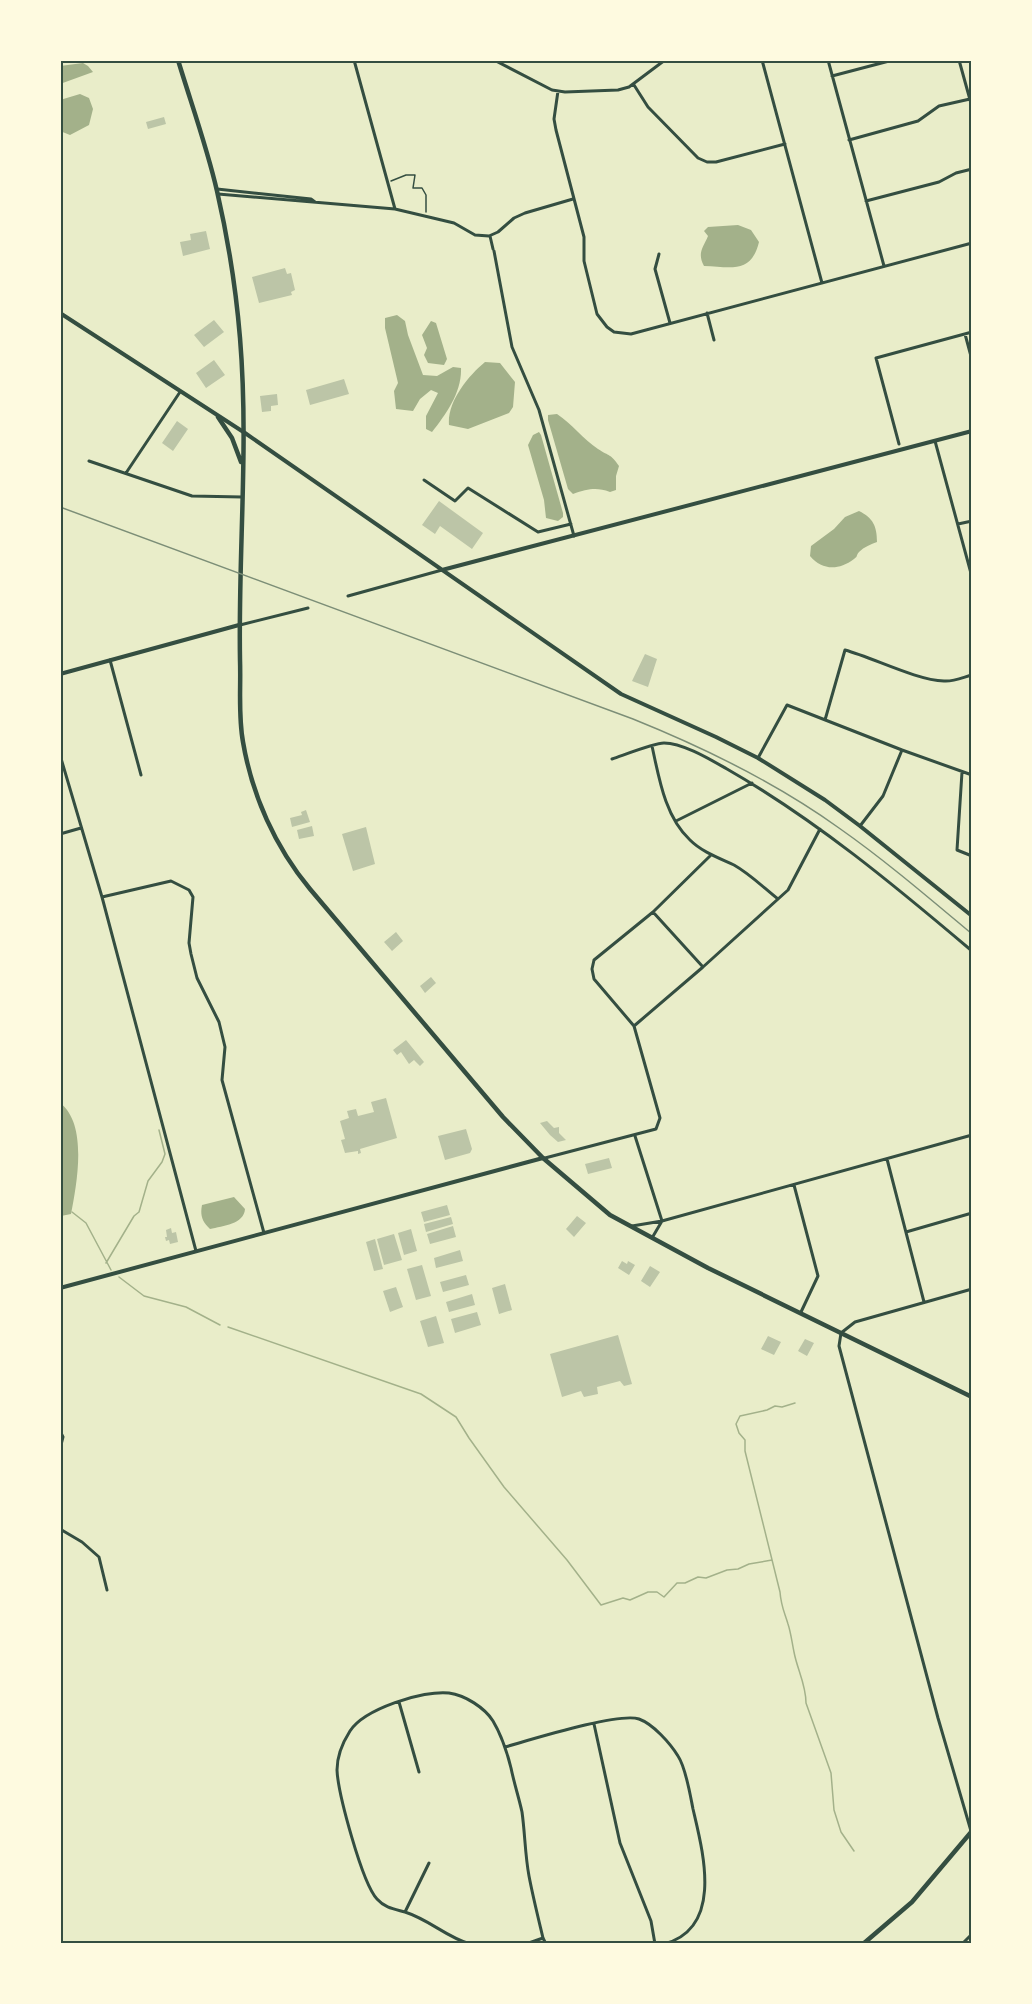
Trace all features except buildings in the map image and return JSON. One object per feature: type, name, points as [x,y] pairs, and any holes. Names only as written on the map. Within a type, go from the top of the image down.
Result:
[{"type":"main road","points":[[178,60],[217,192],[236,295],[245,433],[239,625],[240,710],[243,744],[252,783],[276,839],[310,889],[502,1117],[543,1158],[610,1215],[708,1268],[972,1397]]},
{"type":"main road","points":[[218,417],[237,447],[243,469]]},
{"type":"main road","points":[[863,1944],[912,1902],[972,1832]]},
{"type":"street","points":[[354,60],[395,209]]},
{"type":"street","points":[[494,60],[558,91],[618,90],[634,84],[665,60]]},
{"type":"street","points":[[762,60],[822,282]]},
{"type":"street","points":[[828,60],[884,266]]},
{"type":"street","points":[[832,76],[893,60]]},
{"type":"street","points":[[959,60],[972,107]]},
{"type":"street","points":[[634,84],[648,107],[698,158],[707,162],[716,162],[784,144]]},
{"type":"street","points":[[558,91],[554,119],[584,237],[584,261],[597,314],[614,332],[631,334],[972,243]]},
{"type":"street","points":[[849,140],[918,121],[939,106],[970,99]]},
{"type":"street","points":[[866,201],[939,182],[956,173],[972,169]]},
{"type":"street","points":[[217,192],[307,203],[395,209],[454,223],[476,236],[490,236],[525,213],[573,199]]},
{"type":"street","points":[[490,236],[512,348],[538,411],[574,536]]},
{"type":"street","points":[[659,254],[655,268],[670,323]]},
{"type":"street","points":[[60,313],[180,393],[245,433],[621,694],[758,758],[825,800],[972,916]]},
{"type":"street","points":[[708,313],[714,340]]},
{"type":"street","points":[[899,444],[876,358],[972,332]]},
{"type":"street","points":[[965,334],[972,360]]},
{"type":"street","points":[[126,473],[180,393]]},
{"type":"street","points":[[348,596],[972,431]]},
{"type":"street","points":[[935,441],[972,577]]},
{"type":"street","points":[[89,461],[192,496],[242,497]]},
{"type":"street","points":[[424,480],[455,501],[468,488],[538,532],[570,524]]},
{"type":"street","points":[[958,524],[972,521]]},
{"type":"street","points":[[60,674],[308,608]]},
{"type":"street","points":[[825,720],[844,650],[866,655],[914,674],[946,682],[972,675]]},
{"type":"street","points":[[110,660],[141,775]]},
{"type":"street","points":[[758,758],[787,705],[972,775]]},
{"type":"street","points":[[612,759],[664,743],[699,754],[752,783],[820,829],[867,863],[972,951]]},
{"type":"street","points":[[652,746],[663,792],[675,821],[690,840],[711,855],[734,866],[778,899]]},
{"type":"street","points":[[860,826],[883,796],[902,750]]},
{"type":"street","points":[[60,755],[102,897],[196,1252]]},
{"type":"street","points":[[962,772],[957,850],[972,856]]},
{"type":"street","points":[[675,821],[752,783]]},
{"type":"street","points":[[60,834],[81,828]]},
{"type":"street","points":[[634,1026],[788,890],[820,829]]},
{"type":"street","points":[[60,1288],[656,1129],[660,1118],[634,1026],[594,980],[592,969],[594,960],[653,912],[711,855]]},
{"type":"street","points":[[102,897],[171,881],[189,890],[193,897],[189,943],[191,954],[197,978],[219,1022],[225,1047],[222,1080],[264,1233]]},
{"type":"street","points":[[653,912],[703,967]]},
{"type":"street","points":[[630,1226],[662,1221],[972,1135]]},
{"type":"street","points":[[635,1136],[662,1221],[652,1238]]},
{"type":"street","points":[[887,1159],[924,1302]]},
{"type":"street","points":[[794,1185],[818,1276],[801,1312]]},
{"type":"street","points":[[906,1232],[972,1213]]},
{"type":"street","points":[[972,1289],[855,1322],[841,1333],[839,1346],[938,1718],[972,1832]]},
{"type":"street","points":[[60,1431],[63,1437],[60,1449]]},
{"type":"street","points":[[60,1529],[82,1542],[99,1557],[107,1590]]},
{"type":"street","points":[[470,1944],[455,1940],[435,1924],[405,1912],[390,1909],[376,1899],[365,1881],[356,1852],[337,1769],[340,1750],[351,1729],[363,1718],[379,1708],[423,1695],[449,1693],[472,1701],[493,1720],[505,1747],[521,1811],[529,1875],[546,1944]]},
{"type":"street","points":[[399,1702],[419,1772]]},
{"type":"street","points":[[505,1747],[617,1718],[639,1719],[663,1736],[680,1758],[704,1855],[706,1879],[703,1902],[694,1925],[673,1941],[664,1944]]},
{"type":"street","points":[[594,1724],[620,1843],[651,1921],[655,1944]]},
{"type":"street","points":[[405,1912],[429,1863]]},
{"type":"street","points":[[962,1944],[972,1934]]},
{"type":"street","points":[[526,1944],[543,1938]]},
{"type":"path","points":[[388,183],[400,177],[415,175],[413,188],[422,188],[426,195],[425,216]]},
{"type":"shaded area","points":[[83,63],[93,72],[60,84],[60,66]]},
{"type":"shaded area","points":[[80,94],[89,98],[93,109],[89,125],[70,135],[60,131],[60,100]]},
{"type":"shaded area","points":[[738,225],[751,230],[759,242],[751,259],[739,266],[704,266],[701,254],[708,236],[704,231],[708,227]]},
{"type":"shaded area","points":[[397,315],[405,321],[423,375],[437,376],[453,367],[461,368],[456,394],[432,432],[426,429],[426,416],[438,393],[431,390],[420,399],[413,411],[396,409],[394,391],[398,383],[385,328],[385,318]]},
{"type":"shaded area","points":[[431,321],[436,323],[447,359],[444,365],[428,363],[424,355],[427,348],[422,335]]},
{"type":"shaded area","points":[[485,362],[500,363],[515,382],[513,407],[509,413],[468,429],[449,425],[451,407],[460,390]]},
{"type":"shaded area","points":[[557,414],[616,462],[619,466],[616,490],[610,492],[592,489],[573,494],[568,489],[548,420],[548,415]]},
{"type":"shaded area","points":[[539,432],[563,513],[563,517],[558,521],[546,518],[544,500],[528,445],[533,435]]},
{"type":"shaded area","points":[[859,511],[873,523],[877,542],[863,549],[854,559],[842,566],[825,566],[815,561],[810,556],[811,546],[834,529],[845,517]]},
{"type":"shaded area","points":[[60,1103],[69,1113],[74,1125],[78,1155],[78,1171],[71,1214],[61,1216]]},
{"type":"shaded area","points":[[234,1197],[245,1209],[241,1218],[232,1224],[210,1229],[202,1218],[202,1205]]},
{"type":"waterway","points":[[106,1263],[134,1216],[139,1212],[148,1181],[162,1162],[165,1154],[159,1130]]},
{"type":"waterway","points":[[72,1212],[86,1223],[111,1270]]},
{"type":"waterway","points":[[119,1277],[144,1296],[186,1307],[220,1325]]},
{"type":"waterway","points":[[228,1327],[421,1394],[456,1417],[504,1487],[567,1560],[601,1605],[623,1598],[630,1600],[648,1592],[657,1592],[664,1597],[677,1583],[685,1583],[698,1577],[706,1578],[727,1570],[772,1560]]},
{"type":"waterway","points":[[795,1403],[740,1416],[736,1424],[745,1440],[745,1451],[795,1658],[805,1689],[806,1703],[831,1773],[834,1810],[841,1832],[854,1851]]},
{"type":"railway","points":[[60,507],[633,719],[713,754],[815,811],[890,867],[972,934]]}]
